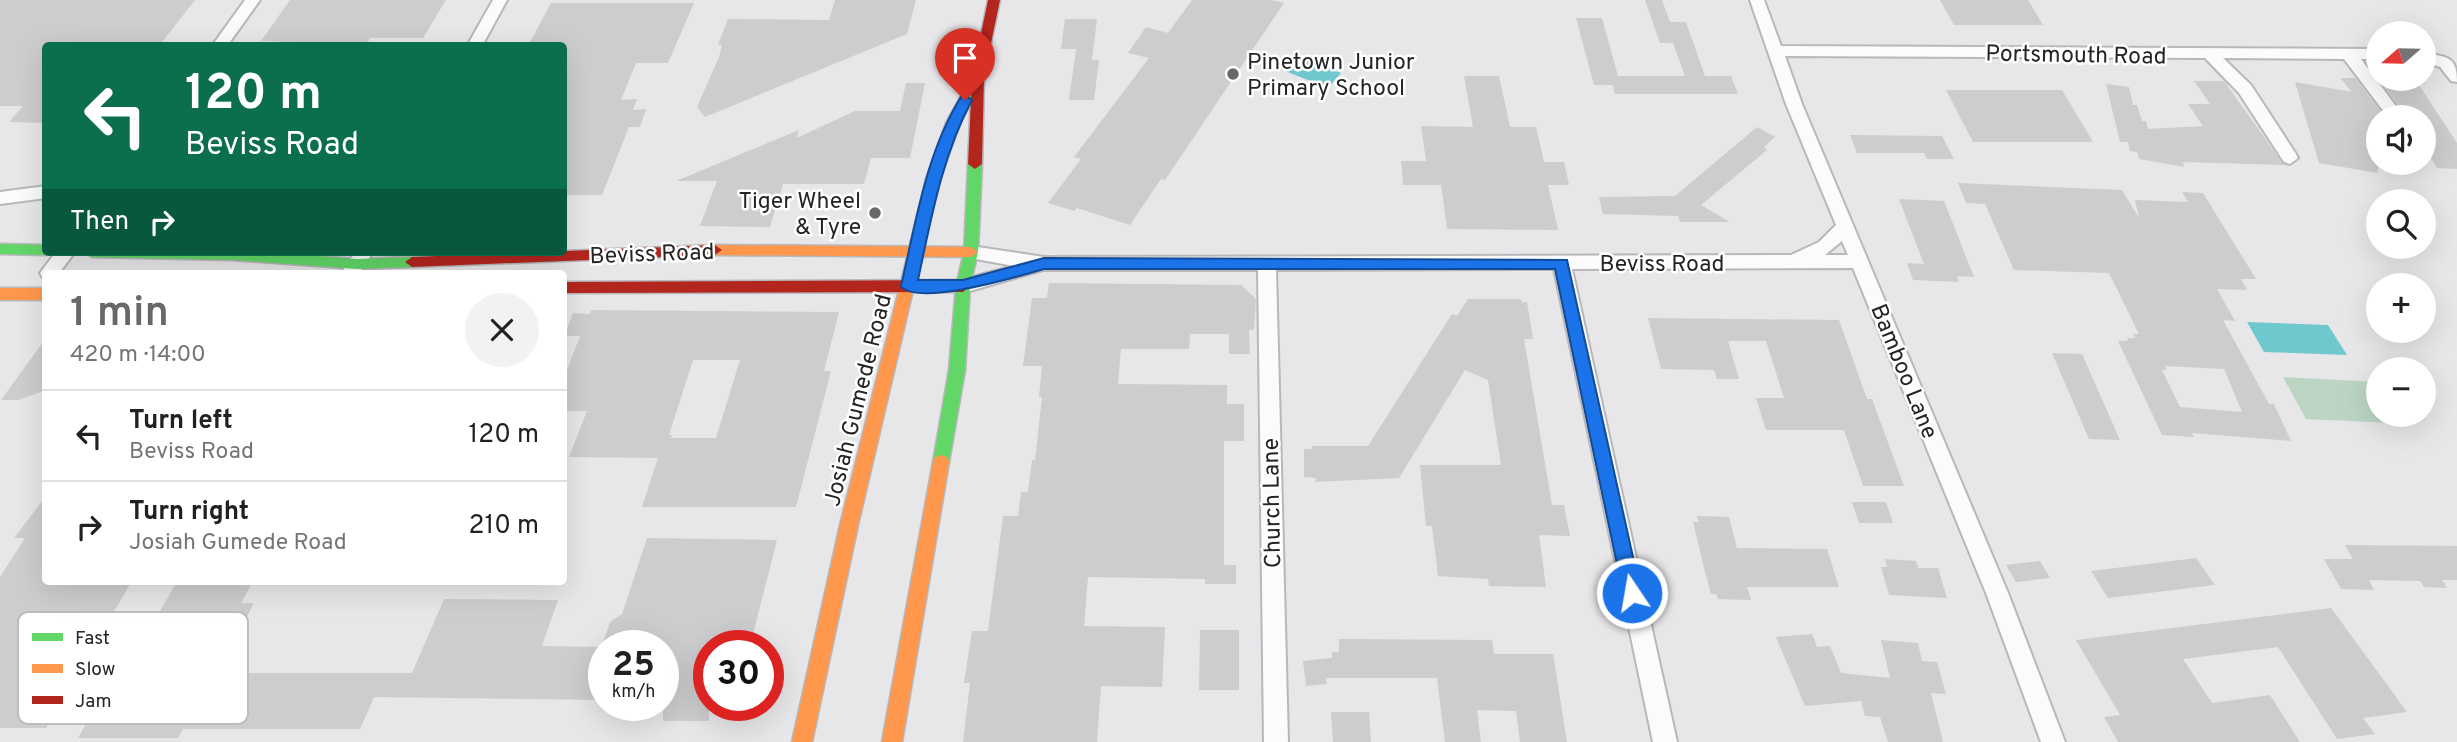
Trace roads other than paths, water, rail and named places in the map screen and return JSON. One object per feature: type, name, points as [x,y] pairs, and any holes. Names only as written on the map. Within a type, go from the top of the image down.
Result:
[{"type":"main road","name":"Josiah Gumede Road","points":[[892,742],[957,370],[963,286],[971,252],[978,76],[995,0]]},
{"type":"main road","name":"Josiah Gumede Road","points":[[802,742],[849,525],[933,179],[953,123],[978,76]]},
{"type":"main road","points":[[0,249],[42,250]]},
{"type":"main road","name":"Beviss Road","points":[[567,255],[688,250],[971,252]]},
{"type":"main road","name":"Beviss Road","points":[[248,256],[357,263],[535,256]]},
{"type":"main road","name":"Beviss Road","points":[[567,288],[963,286]]},
{"type":"main road","points":[[0,293],[39,294]]},
{"type":"street","points":[[222,42],[253,0]]},
{"type":"street","points":[[476,42],[500,0]]},
{"type":"street","name":"Bamboo Lane","points":[[1757,0],[1774,51],[1997,593],[2053,742]]},
{"type":"street","name":"Portsmouth Road","points":[[1774,51],[2366,54]]},
{"type":"street","points":[[2349,54],[2387,105]]},
{"type":"street","points":[[2211,55],[2245,89],[2290,158]]},
{"type":"street","points":[[2436,60],[2446,63],[2457,77]]},
{"type":"street","points":[[0,198],[42,193]]},
{"type":"street","points":[[1791,262],[1828,245],[1837,238],[1845,225]]},
{"type":"street","name":"Beviss Road","points":[[971,252],[1044,264],[1860,261]]},
{"type":"street","points":[[51,270],[63,256]]},
{"type":"street","name":"Beviss Road","points":[[963,286],[1044,264]]},
{"type":"street","name":"Church Lane","points":[[1267,264],[1276,742]]},
{"type":"street","points":[[1562,264],[1665,742]]},
{"type":"water","points":[[1294,55],[1341,73],[1328,88],[1280,69]]},
{"type":"water","points":[[2247,322],[2328,325],[2347,355],[2264,352]]},
{"type":"place","name":"Pinetown Junior Primary School","points":[[1233,74]]},
{"type":"place","name":"Tiger Wheel & Tyre","points":[[875,213]]}]
